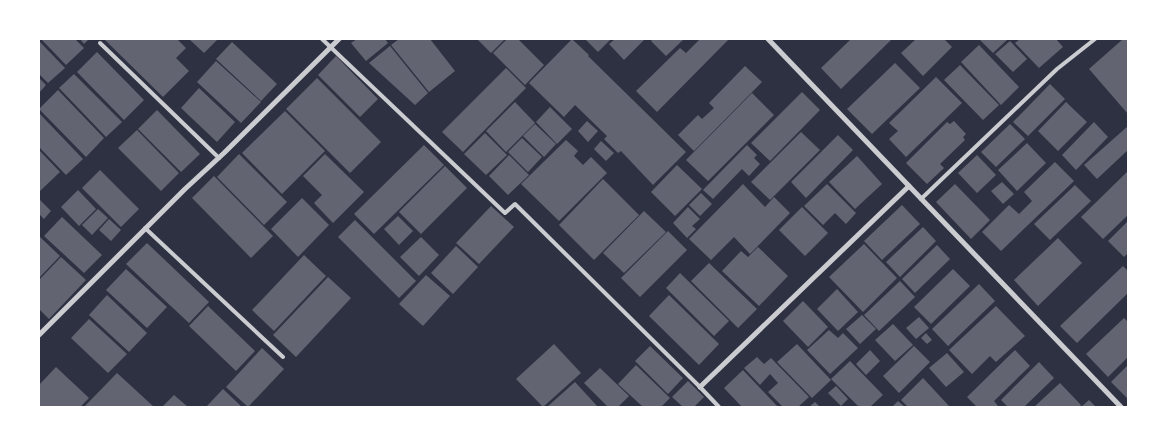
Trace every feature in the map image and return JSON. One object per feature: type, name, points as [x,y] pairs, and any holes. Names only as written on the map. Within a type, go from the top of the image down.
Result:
[{"type":"street","points":[[39,335],[145,228],[339,39]]},
{"type":"street","points":[[768,39],[1122,407]]},
{"type":"street","points":[[700,386],[909,186]]},
{"type":"lane","points":[[322,39],[504,213],[515,204],[719,407]]},
{"type":"lane","points":[[921,199],[1057,69],[1096,39]]},
{"type":"lane","points":[[100,44],[219,158]]},
{"type":"lane","points":[[145,228],[283,357]]},
{"type":"building","points":[[41,39],[75,39],[84,48],[66,65]]},
{"type":"building","points":[[80,39],[89,39],[84,44]]},
{"type":"building","points":[[104,39],[177,39],[186,48],[176,58],[189,71],[163,97]]},
{"type":"building","points":[[189,39],[218,39],[204,53]]},
{"type":"building","points":[[357,39],[385,39],[388,43],[366,61],[351,43]]},
{"type":"building","points":[[399,39],[430,39],[455,71],[429,92],[391,45]]},
{"type":"building","points":[[477,39],[505,39],[491,53]]},
{"type":"building","points":[[507,39],[518,39],[544,65],[525,85],[493,53]]},
{"type":"building","points":[[572,39],[686,152],[653,185],[621,151],[618,153],[604,139],[607,136],[575,105],[564,117],[529,83]]},
{"type":"building","points":[[585,39],[611,39],[598,52]]},
{"type":"building","points":[[615,39],[645,39],[624,60],[609,44]]},
{"type":"building","points":[[653,39],[684,39],[666,56],[651,41]]},
{"type":"building","points":[[700,39],[729,39],[657,112],[636,91],[680,48],[686,53]]},
{"type":"building","points":[[851,39],[892,39],[841,89],[821,68]]},
{"type":"building","points":[[916,39],[944,39],[952,47],[923,76],[901,53]]},
{"type":"building","points":[[979,39],[1008,39],[993,53]]},
{"type":"building","points":[[1020,39],[1056,39],[1063,47],[1039,68],[1015,43]]},
{"type":"building","points":[[1123,39],[1128,39],[1128,114],[1089,69]]},
{"type":"building","points":[[39,41],[65,68],[48,83],[39,74]]},
{"type":"building","points":[[1010,41],[1027,59],[1013,72],[995,54]]},
{"type":"building","points":[[232,42],[277,84],[261,101],[216,59]]},
{"type":"building","points":[[979,45],[1019,87],[1001,105],[961,62]]},
{"type":"building","points":[[390,46],[428,93],[415,105],[369,63]]},
{"type":"building","points":[[97,52],[144,100],[124,120],[77,72]]},
{"type":"building","points":[[336,56],[378,99],[360,117],[318,75]]},
{"type":"building","points":[[216,61],[261,102],[241,123],[197,82]]},
{"type":"building","points":[[895,63],[920,88],[872,134],[847,109]]},
{"type":"building","points":[[960,65],[999,105],[983,120],[944,80]]},
{"type":"building","points":[[745,66],[762,82],[694,151],[678,135],[698,115],[702,119],[714,108],[709,103]]},
{"type":"building","points":[[506,68],[526,88],[463,152],[442,132]]},
{"type":"building","points":[[74,74],[122,122],[106,137],[59,88]]},
{"type":"building","points":[[936,77],[962,103],[906,157],[889,139],[898,131],[889,123]]},
{"type":"building","points":[[39,78],[46,85],[39,93]]},
{"type":"building","points":[[317,78],[381,142],[350,173],[286,109]]},
{"type":"building","points":[[1050,84],[1065,99],[1028,136],[1013,122]]},
{"type":"building","points":[[199,88],[235,122],[217,142],[181,108]]},
{"type":"building","points":[[58,90],[104,138],[86,157],[39,109]]},
{"type":"building","points":[[802,92],[820,110],[770,161],[751,143]]},
{"type":"building","points":[[752,93],[774,115],[708,181],[686,160]]},
{"type":"building","points":[[515,102],[535,123],[506,152],[486,131]]},
{"type":"building","points":[[1066,102],[1087,122],[1058,151],[1038,131]]},
{"type":"building","points":[[550,107],[572,129],[557,144],[536,122]]},
{"type":"building","points":[[157,110],[200,154],[181,172],[138,129]]},
{"type":"building","points":[[285,111],[325,151],[282,194],[242,153]]},
{"type":"building","points":[[39,113],[83,159],[66,175],[39,147]]},
{"type":"building","points":[[587,121],[598,131],[588,142],[578,131]]},
{"type":"building","points":[[954,121],[966,134],[963,137],[965,140],[940,164],[944,168],[927,184],[906,163],[947,122],[950,124]]},
{"type":"building","points":[[1094,122],[1108,137],[1076,170],[1062,155]]},
{"type":"building","points":[[535,124],[556,144],[544,157],[523,136]]},
{"type":"building","points":[[1010,124],[1025,139],[996,167],[981,152]]},
{"type":"building","points":[[1128,126],[1128,150],[1097,179],[1084,165]]},
{"type":"building","points":[[137,130],[179,173],[161,191],[118,148]]},
{"type":"building","points":[[801,132],[820,150],[770,200],[751,182]]},
{"type":"building","points":[[485,133],[507,155],[486,175],[464,154]]},
{"type":"building","points":[[838,135],[853,150],[806,198],[791,182]]},
{"type":"building","points":[[522,138],[542,157],[528,172],[508,152]]},
{"type":"building","points":[[566,140],[578,151],[574,156],[583,165],[591,157],[607,173],[559,221],[521,184]]},
{"type":"building","points":[[601,141],[614,153],[606,161],[594,149]]},
{"type":"building","points":[[1027,143],[1046,163],[1017,191],[998,170]]},
{"type":"building","points":[[424,145],[444,165],[374,234],[354,214]]},
{"type":"building","points":[[747,145],[757,155],[754,158],[760,164],[749,176],[742,169],[713,199],[703,190]]},
{"type":"building","points":[[39,150],[60,172],[40,191],[39,189]]},
{"type":"building","points":[[239,154],[287,202],[264,225],[217,177]]},
{"type":"building","points":[[325,154],[364,192],[333,223],[314,203],[322,195],[303,176]]},
{"type":"building","points":[[509,155],[529,175],[508,195],[489,176]]},
{"type":"building","points":[[977,155],[996,175],[977,193],[958,173]]},
{"type":"building","points":[[857,156],[882,184],[855,209],[829,182]]},
{"type":"building","points":[[1055,162],[1074,181],[1001,251],[982,232],[1009,205],[1019,214],[1032,201],[1024,192]]},
{"type":"building","points":[[677,165],[702,189],[675,216],[651,192]]},
{"type":"building","points":[[445,166],[467,188],[421,234],[399,212]]},
{"type":"building","points":[[100,170],[139,209],[121,227],[82,188]]},
{"type":"building","points":[[1128,171],[1128,215],[1103,239],[1081,217]]},
{"type":"building","points":[[214,176],[273,236],[251,258],[192,198]]},
{"type":"building","points":[[603,179],[639,215],[594,260],[559,225]]},
{"type":"building","points":[[1002,182],[1014,194],[1003,204],[991,191]]},
{"type":"building","points":[[743,184],[765,207],[774,197],[790,213],[750,254],[734,237],[711,260],[689,239]]},
{"type":"building","points":[[827,184],[856,213],[846,224],[835,213],[823,225],[804,206]]},
{"type":"building","points":[[955,184],[990,220],[971,239],[936,202]]},
{"type":"building","points":[[1075,185],[1091,201],[1050,240],[1034,224]]},
{"type":"building","points":[[78,190],[96,209],[79,226],[61,207]]},
{"type":"building","points":[[701,193],[712,204],[700,216],[689,205]]},
{"type":"building","points":[[302,198],[329,225],[298,257],[271,229]]},
{"type":"building","points":[[39,199],[51,211],[44,219],[39,214]]},
{"type":"building","points":[[902,205],[920,224],[882,260],[864,241]]},
{"type":"building","points":[[491,206],[514,227],[479,264],[456,243]]},
{"type":"building","points":[[688,207],[700,219],[692,226],[696,229],[687,238],[673,223]]},
{"type":"building","points":[[802,207],[828,233],[805,256],[779,230]]},
{"type":"building","points":[[98,209],[108,218],[92,235],[82,225]]},
{"type":"building","points":[[644,211],[666,232],[624,273],[603,253]]},
{"type":"building","points":[[398,216],[413,231],[399,245],[384,229]]},
{"type":"building","points":[[62,217],[102,255],[84,273],[44,236]]},
{"type":"building","points":[[109,219],[121,230],[111,241],[99,230]]},
{"type":"building","points":[[355,220],[416,281],[399,298],[338,237]]},
{"type":"building","points":[[1128,221],[1128,253],[1124,257],[1108,241]]},
{"type":"building","points":[[923,227],[936,241],[900,277],[886,262]]},
{"type":"building","points":[[668,231],[687,250],[640,297],[621,278]]},
{"type":"building","points":[[39,236],[60,256],[39,278]]},
{"type":"building","points":[[421,237],[439,255],[419,276],[400,257]]},
{"type":"building","points":[[1058,238],[1082,263],[1038,306],[1014,280]]},
{"type":"building","points":[[147,243],[209,302],[189,323],[126,264]]},
{"type":"building","points":[[864,244],[897,278],[863,312],[829,277]]},
{"type":"building","points":[[937,245],[950,259],[915,293],[902,279]]},
{"type":"building","points":[[456,246],[478,267],[453,294],[431,273]]},
{"type":"building","points":[[758,247],[788,276],[759,306],[722,271],[741,251],[748,257]]},
{"type":"building","points":[[304,255],[326,276],[274,331],[252,310]]},
{"type":"building","points":[[61,257],[86,280],[49,319],[39,309],[39,280]]},
{"type":"building","points":[[709,263],[757,309],[738,328],[691,281]]},
{"type":"building","points":[[1123,266],[1128,271],[1128,293],[1077,343],[1060,326]]},
{"type":"building","points":[[126,269],[167,307],[147,328],[106,290]]},
{"type":"building","points":[[953,269],[970,286],[931,324],[914,307]]},
{"type":"building","points":[[680,273],[729,321],[714,336],[666,288]]},
{"type":"building","points":[[426,275],[450,296],[423,326],[399,304]]},
{"type":"building","points":[[328,277],[351,298],[296,357],[273,335]]},
{"type":"building","points":[[900,281],[915,297],[879,331],[864,315]]},
{"type":"building","points":[[979,284],[995,301],[948,346],[932,329]]},
{"type":"building","points":[[837,289],[858,312],[838,331],[817,309]]},
{"type":"building","points":[[107,295],[147,333],[129,352],[89,315]]},
{"type":"building","points":[[669,295],[719,344],[699,365],[649,316]]},
{"type":"building","points":[[803,301],[828,327],[808,347],[783,321]]},
{"type":"building","points":[[208,306],[255,351],[236,371],[189,326]]},
{"type":"building","points":[[996,306],[1025,336],[996,362],[990,356],[972,374],[949,350]]},
{"type":"building","points":[[862,315],[876,329],[860,344],[846,329]]},
{"type":"building","points":[[919,317],[929,328],[916,339],[906,328]]},
{"type":"building","points":[[1124,318],[1128,322],[1128,357],[1108,377],[1086,354]]},
{"type":"building","points":[[89,319],[127,354],[108,373],[71,338]]},
{"type":"building","points":[[893,324],[913,345],[895,361],[875,340]]},
{"type":"building","points":[[829,330],[838,338],[843,333],[858,348],[830,374],[807,350]]},
{"type":"building","points":[[926,333],[932,340],[927,344],[921,338]]},
{"type":"building","points":[[554,344],[581,373],[543,407],[516,379]]},
{"type":"building","points":[[797,344],[831,380],[812,398],[777,362]]},
{"type":"building","points":[[650,346],[683,378],[668,394],[635,361]]},
{"type":"building","points":[[914,346],[930,362],[899,393],[883,376]]},
{"type":"building","points":[[262,348],[284,369],[248,407],[226,387]]},
{"type":"building","points":[[870,350],[880,361],[866,375],[856,364]]},
{"type":"building","points":[[1015,350],[1030,366],[994,401],[999,407],[977,407],[967,397]]},
{"type":"building","points":[[947,353],[964,372],[946,387],[929,368]]},
{"type":"building","points":[[757,357],[764,364],[771,358],[809,397],[798,407],[783,407],[768,392],[778,383],[770,374],[760,385],[744,368]]},
{"type":"building","points":[[850,361],[883,395],[870,407],[859,407],[831,379]]},
{"type":"building","points":[[1039,362],[1054,378],[1024,407],[1008,407],[1001,400]]},
{"type":"building","points":[[636,365],[670,398],[661,407],[643,407],[618,384]]},
{"type":"building","points":[[1127,366],[1128,368],[1128,399],[1111,382]]},
{"type":"building","points":[[56,367],[89,398],[80,407],[39,407],[39,385]]},
{"type":"building","points":[[600,368],[629,396],[618,407],[608,407],[584,383]]},
{"type":"building","points":[[743,370],[778,407],[742,407],[724,388]]},
{"type":"building","points":[[117,373],[154,407],[84,407]]},
{"type":"building","points":[[923,378],[949,406],[908,407],[901,400]]},
{"type":"building","points":[[688,381],[704,397],[694,407],[683,407],[672,397]]},
{"type":"building","points":[[575,382],[598,407],[547,407]]},
{"type":"building","points":[[1060,383],[1081,405],[1079,407],[1034,407]]},
{"type":"building","points":[[836,386],[848,399],[841,406],[828,393]]},
{"type":"building","points":[[223,389],[242,407],[206,407]]},
{"type":"building","points":[[174,395],[188,407],[162,407]]},
{"type":"building","points":[[1089,400],[1096,407],[1081,407]]},
{"type":"building","points":[[898,401],[905,407],[892,407]]},
{"type":"building","points":[[815,402],[820,407],[809,407]]}]
